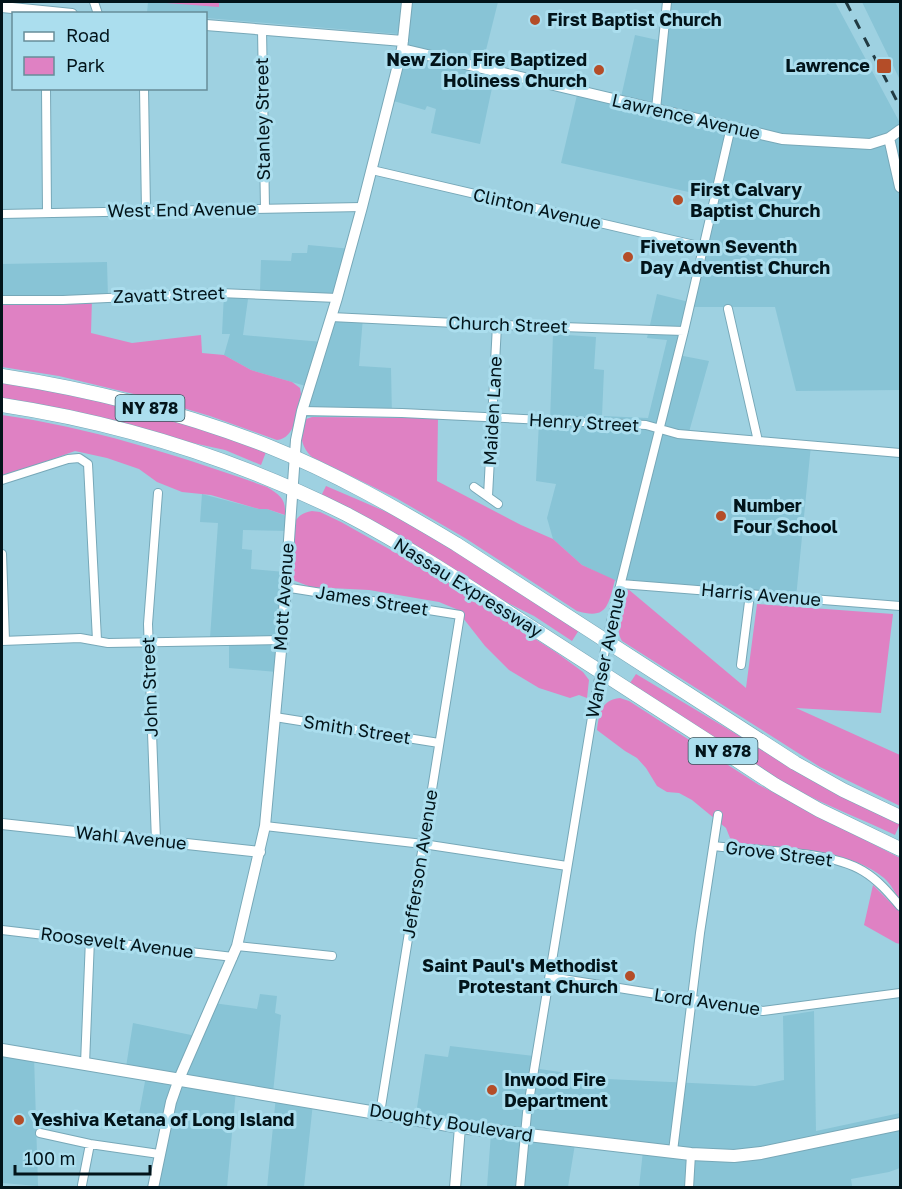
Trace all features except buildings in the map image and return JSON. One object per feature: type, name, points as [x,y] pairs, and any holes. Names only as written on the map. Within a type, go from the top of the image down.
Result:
[{"type":"highway","name":"Nassau Expressway","points":[[2,376],[88,392],[160,410],[269,447],[373,496],[607,641],[795,763],[843,790],[900,817]]},
{"type":"highway","name":"Nassau Expressway","points":[[2,405],[63,416],[168,442],[291,489],[343,513],[401,545],[798,798],[900,849]]},
{"type":"main road","name":"Doughty Boulevard","points":[[2,1050],[460,1127],[691,1154],[734,1156],[761,1154],[900,1124]]},
{"type":"street","name":"Mott Avenue","points":[[153,1188],[159,1154],[179,1079],[237,946],[260,852],[265,826],[282,640],[291,489],[302,411],[332,316],[372,170],[402,45],[407,2]]},
{"type":"street","points":[[656,109],[667,2]]},
{"type":"street","points":[[2,7],[45,12]]},
{"type":"street","name":"Lawrence Avenue","points":[[207,25],[402,45],[782,139],[870,144],[889,138],[900,130]]},
{"type":"street","name":"Stanley Street","points":[[262,29],[265,209]]},
{"type":"street","points":[[46,90],[47,213]]},
{"type":"street","points":[[144,90],[146,211]]},
{"type":"street","name":"Wanser Avenue","points":[[520,1188],[525,1135],[567,866],[607,641],[684,331],[731,127]]},
{"type":"street","points":[[889,138],[900,187]]},
{"type":"street","name":"Clinton Avenue","points":[[372,170],[703,247]]},
{"type":"street","name":"West End Avenue","points":[[2,214],[362,207]]},
{"type":"street","name":"Zavatt Street","points":[[2,300],[63,300],[220,293],[337,298]]},
{"type":"street","points":[[728,309],[758,441]]},
{"type":"street","name":"Church Street","points":[[332,316],[497,325],[684,331]]},
{"type":"street","name":"Maiden Lane","points":[[488,496],[497,325]]},
{"type":"street","name":"Henry Street","points":[[302,411],[402,413],[646,425],[678,434],[900,453]]},
{"type":"street","points":[[2,480],[75,458],[86,462],[89,475],[97,640]]},
{"type":"street","points":[[474,487],[498,504]]},
{"type":"street","name":"John Street","points":[[156,841],[148,624],[158,493]]},
{"type":"street","points":[[2,555],[3,641],[80,638],[108,643],[282,640]]},
{"type":"street","name":"Harris Avenue","points":[[621,584],[900,606]]},
{"type":"street","name":"James Street","points":[[284,587],[460,615]]},
{"type":"street","points":[[741,665],[750,594]]},
{"type":"street","name":"Jefferson Avenue","points":[[380,1113],[460,615]]},
{"type":"street","name":"Smith Street","points":[[275,717],[439,743]]},
{"type":"street","points":[[673,1151],[718,815]]},
{"type":"street","name":"Wahl Avenue","points":[[2,824],[260,852]]},
{"type":"street","points":[[265,826],[423,844],[567,866]]},
{"type":"street","name":"Grove Street","points":[[714,846],[845,862],[879,882],[900,906]]},
{"type":"street","name":"Roosevelt Avenue","points":[[2,930],[232,957]]},
{"type":"street","points":[[85,1064],[90,939]]},
{"type":"street","points":[[237,946],[332,956]]},
{"type":"street","name":"Lord Avenue","points":[[550,977],[763,1011],[900,993]]},
{"type":"street","points":[[455,1188],[460,1127]]},
{"type":"street","points":[[40,1133],[90,1144],[159,1154]]},
{"type":"street","points":[[82,1185],[90,1144]]},
{"type":"street","points":[[689,1188],[691,1154]]},
{"type":"shaded area","points":[[148,2],[498,2],[481,70],[495,74],[480,144],[431,133],[436,109],[427,106],[425,110],[390,100],[398,34],[207,18],[207,12],[147,12]]},
{"type":"shaded area","points":[[666,2],[835,2],[900,123],[900,390],[796,391],[775,307],[690,307],[678,355],[709,361],[689,432],[811,445],[796,598],[621,584],[582,565],[553,539],[547,518],[556,484],[536,481],[539,422],[550,422],[553,334],[596,337],[594,369],[604,370],[602,416],[648,418],[667,340],[647,338],[657,294],[689,302],[715,198],[561,163],[577,95],[619,106],[635,35],[662,41]]},
{"type":"shaded area","points":[[862,2],[900,2],[900,80]]},
{"type":"shaded area","points":[[308,245],[352,249],[337,298],[260,292],[261,260],[291,261],[292,253],[307,253]]},
{"type":"shaded area","points":[[107,262],[108,298],[2,305],[2,264]]},
{"type":"shaded area","points":[[249,292],[243,335],[323,342],[331,315],[363,317],[359,366],[391,368],[392,417],[302,417],[309,387],[251,370],[224,355],[230,334],[222,334],[224,293]]},
{"type":"shaded area","points":[[202,494],[267,509],[289,517],[288,531],[243,530],[242,549],[252,550],[251,569],[285,572],[277,672],[229,668],[229,638],[210,638],[218,523],[200,522]]},
{"type":"shaded area","points":[[260,994],[277,996],[275,1013],[281,1015],[273,1093],[181,1077],[213,1003],[257,1009]]},
{"type":"shaded area","points":[[814,1011],[816,1131],[900,1113],[900,1168],[851,1179],[852,1186],[842,1187],[639,1187],[643,1151],[575,1144],[568,1187],[487,1187],[491,1133],[415,1121],[425,1054],[448,1057],[450,1046],[534,1056],[533,1068],[607,1079],[755,1086],[784,1080],[783,1016]]},
{"type":"shaded area","points":[[133,1023],[196,1036],[178,1076],[126,1067]]},
{"type":"shaded area","name":"Yeshiva Ketana of Long Island","points":[[2,1050],[34,1056],[38,1186],[2,1183]]},
{"type":"shaded area","points":[[146,1076],[175,1080],[162,1129],[137,1125]]},
{"type":"shaded area","points":[[179,1079],[236,1090],[227,1187],[153,1188]]},
{"type":"shaded area","points":[[276,1096],[313,1103],[304,1187],[267,1188]]},
{"type":"green space","points":[[153,2],[219,2],[219,7]]},
{"type":"green space","points":[[92,298],[91,333],[132,343],[201,335],[202,353],[224,355],[251,370],[292,382],[300,388],[301,394],[292,429],[283,438],[277,440],[210,416],[146,397],[59,376],[2,367],[2,305]]},
{"type":"green space","points":[[2,380],[56,389],[189,423],[266,452],[261,465],[225,450],[2,401]]},
{"type":"green space","points":[[2,415],[103,435],[202,464],[267,487],[281,498],[285,515],[211,495],[182,492],[157,482],[139,469],[107,458],[75,451],[2,477]]},
{"type":"green space","points":[[312,417],[438,418],[437,481],[553,539],[582,565],[615,580],[605,609],[595,614],[577,611],[465,538],[396,498],[312,457],[305,449],[301,435],[306,419]]},
{"type":"green space","points":[[326,486],[403,519],[468,557],[579,630],[572,641],[534,616],[498,598],[321,496]]},
{"type":"green space","points":[[312,511],[320,512],[341,522],[439,577],[557,653],[583,672],[589,680],[587,698],[579,695],[570,698],[539,688],[509,670],[485,646],[456,609],[439,602],[369,590],[311,587],[290,579],[293,526],[300,516]]},
{"type":"green space","points":[[628,589],[746,688],[757,604],[893,614],[881,713],[796,708],[900,755],[900,806],[820,767],[622,641],[619,622]]},
{"type":"green space","points":[[636,674],[776,758],[900,823],[895,835],[805,794],[757,767],[630,683]]},
{"type":"green space","points":[[620,698],[629,701],[759,785],[900,858],[900,901],[884,878],[852,861],[815,852],[739,846],[730,838],[726,828],[692,800],[679,793],[667,792],[657,786],[637,758],[597,730],[602,709],[609,702]]},
{"type":"green space","points":[[873,885],[900,912],[900,944],[864,925]]},
{"type":"railway","points":[[846,2],[900,107]]},
{"type":"place","name":"First Baptist Church","points":[[535,20]]},
{"type":"place","name":"Lawrence","points":[[884,66]]},
{"type":"place","name":"New Zion Fire Baptized Holiness Church","points":[[599,70]]},
{"type":"place","name":"First Calvary Baptist Church","points":[[678,200]]},
{"type":"place","name":"Fivetown Seventh Day Adventist Church","points":[[628,257]]},
{"type":"place","name":"Number Four School","points":[[721,516]]},
{"type":"place","name":"Saint Paul's Methodist Protestant Church","points":[[630,976]]},
{"type":"place","name":"Inwood Fire Department","points":[[492,1090]]},
{"type":"place","name":"Yeshiva Ketana of Long Island","points":[[19,1120]]}]
